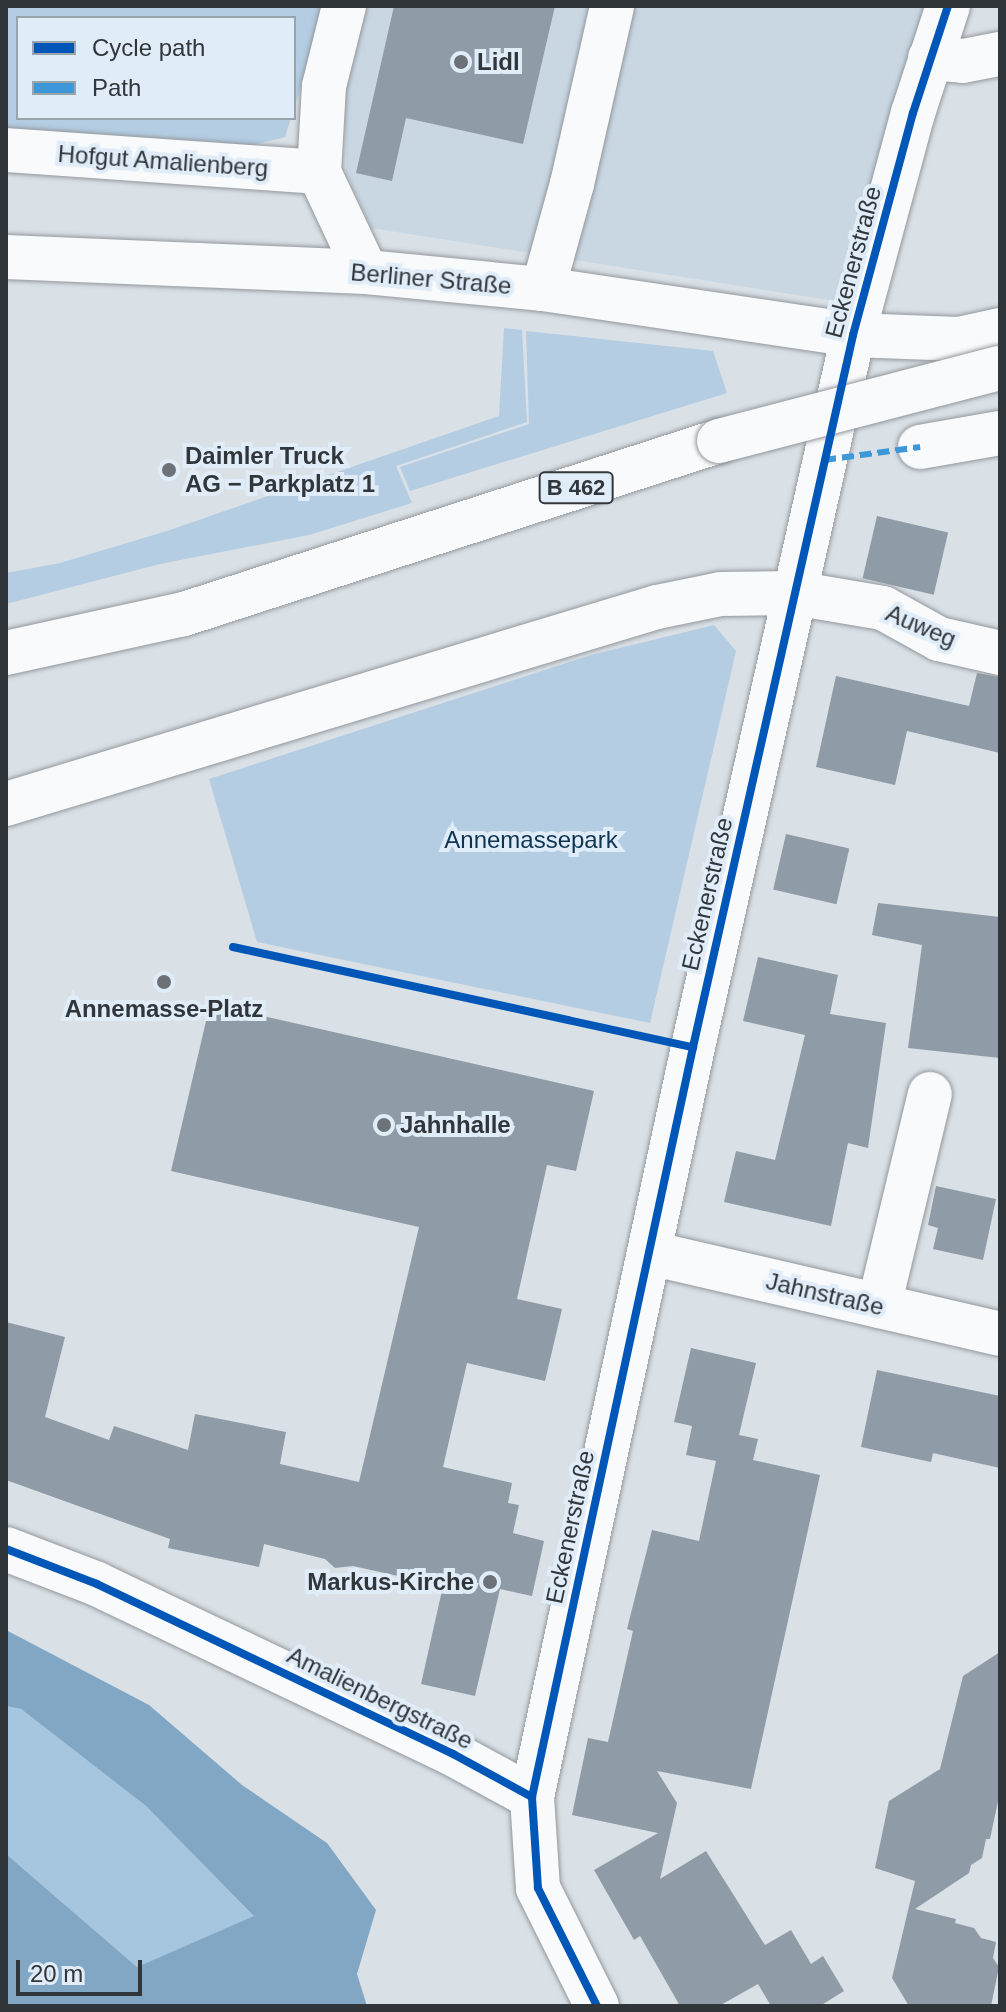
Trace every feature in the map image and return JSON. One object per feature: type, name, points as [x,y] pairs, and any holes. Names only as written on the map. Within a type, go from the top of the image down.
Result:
[{"type":"street","points":[[344,6],[324,86],[319,172],[366,272]]},
{"type":"street","points":[[543,289],[572,184],[612,6]]},
{"type":"street","name":"Eckenerstraße","points":[[532,1797],[853,335],[930,58],[948,6]]},
{"type":"street","points":[[930,58],[963,61],[1000,54]]},
{"type":"street","name":"Hofgut Amalienberg","points":[[6,150],[319,172]]},
{"type":"street","name":"Berliner Straße","points":[[6,257],[366,272],[543,289],[853,335],[959,339],[1000,330]]},
{"type":"street","name":"B 462","points":[[6,653],[184,614],[719,441],[1000,368]]},
{"type":"street","points":[[920,447],[1000,433]]},
{"type":"street","name":"Auweg","points":[[6,804],[657,607],[721,594],[794,593],[883,608],[939,639],[1000,653]]},
{"type":"street","points":[[879,1306],[930,1094]]},
{"type":"street","name":"Jahnstraße","points":[[650,1253],[1000,1334]]},
{"type":"street","name":"Amalienbergstraße","points":[[6,1549],[97,1584],[453,1754],[532,1797]]},
{"type":"street","points":[[532,1797],[538,1888],[597,2006]]},
{"type":"shaded area","points":[[364,6],[925,6],[848,303],[371,228],[346,171],[345,72]]},
{"type":"shaded area","points":[[6,1630],[149,1705],[242,1785],[327,1843],[376,1910],[357,1974],[367,2006],[6,2006],[6,1854],[137,1967],[254,1916],[146,1806],[21,1709],[6,1706]]},
{"type":"shaded area","points":[[6,1706],[21,1709],[146,1806],[255,1916],[137,1967],[6,1854]]},
{"type":"green space","points":[[6,6],[326,6],[296,103],[296,16],[16,16],[16,120],[290,120],[285,137],[200,158],[6,138]]},
{"type":"green space","points":[[504,328],[522,330],[527,422],[396,466],[412,503],[309,535],[160,564],[6,604],[6,573],[60,563],[167,531],[499,416]]},
{"type":"green space","points":[[526,331],[713,351],[727,393],[410,491],[400,467],[529,424]]},
{"type":"green space","name":"Annemassepark","points":[[714,625],[736,651],[650,1023],[257,942],[209,779],[591,655]]},
{"type":"building","name":"Lidl","points":[[394,6],[555,6],[523,144],[406,118],[392,181],[356,173]]},
{"type":"building","points":[[877,516],[948,532],[934,595],[863,578]]},
{"type":"building","points":[[977,673],[1000,677],[1000,753],[907,731],[895,785],[816,767],[836,676],[969,706]]},
{"type":"building","points":[[786,834],[849,849],[837,904],[773,890]]},
{"type":"building","points":[[878,903],[1000,917],[1000,1058],[908,1048],[922,945],[872,935]]},
{"type":"building","points":[[758,957],[838,975],[830,1014],[886,1023],[868,1148],[848,1143],[831,1226],[724,1202],[736,1151],[775,1160],[805,1035],[743,1021]]},
{"type":"building","points":[[210,1004],[594,1091],[576,1171],[547,1165],[517,1299],[562,1309],[545,1381],[467,1363],[443,1467],[512,1483],[508,1503],[519,1505],[513,1533],[544,1541],[532,1596],[500,1589],[475,1696],[421,1684],[443,1586],[353,1566],[335,1568],[325,1559],[264,1544],[259,1567],[168,1548],[170,1539],[6,1480],[6,1322],[65,1337],[45,1417],[109,1440],[114,1426],[188,1450],[195,1414],[286,1432],[280,1464],[359,1482],[419,1227],[171,1171]]},
{"type":"building","points":[[936,1186],[996,1199],[983,1260],[933,1249],[938,1228],[928,1225]]},
{"type":"building","points":[[691,1348],[756,1363],[739,1435],[758,1439],[753,1460],[820,1475],[751,1789],[657,1771],[677,1803],[660,1879],[706,1851],[765,1945],[791,1930],[811,1964],[823,1956],[844,1991],[820,2006],[771,2006],[758,1984],[719,2006],[680,2006],[640,1936],[634,1940],[594,1870],[658,1833],[572,1815],[588,1738],[608,1742],[633,1631],[627,1629],[652,1530],[699,1541],[716,1461],[686,1455],[692,1426],[674,1422]]},
{"type":"building","points":[[877,1370],[1000,1396],[1000,1468],[933,1453],[931,1462],[861,1447]]},
{"type":"building","points":[[1000,1652],[1000,1792],[990,1839],[986,1839],[982,1858],[971,1865],[969,1873],[915,1909],[956,1919],[955,1923],[974,1928],[981,1938],[996,1942],[993,1958],[999,1967],[991,2006],[909,2006],[892,1978],[915,1881],[875,1868],[889,1801],[940,1769],[963,1676]]},
{"type":"marked path","points":[[824,460],[920,447]]},
{"type":"cycle path","points":[[597,2006],[538,1888],[532,1797],[693,1047],[853,335],[913,113],[948,6]]},
{"type":"cycle path","points":[[233,947],[693,1047]]},
{"type":"cycle path","points":[[6,1549],[97,1584],[453,1754],[532,1797]]},
{"type":"place","name":"Lidl","points":[[461,62]]},
{"type":"place","name":"Daimler Truck AG − Parkplatz 1","points":[[169,470]]},
{"type":"place","name":"Annemasse-Platz","points":[[164,982]]},
{"type":"place","name":"Jahnhalle","points":[[384,1125]]},
{"type":"place","name":"Markus-Kirche","points":[[490,1582]]}]
